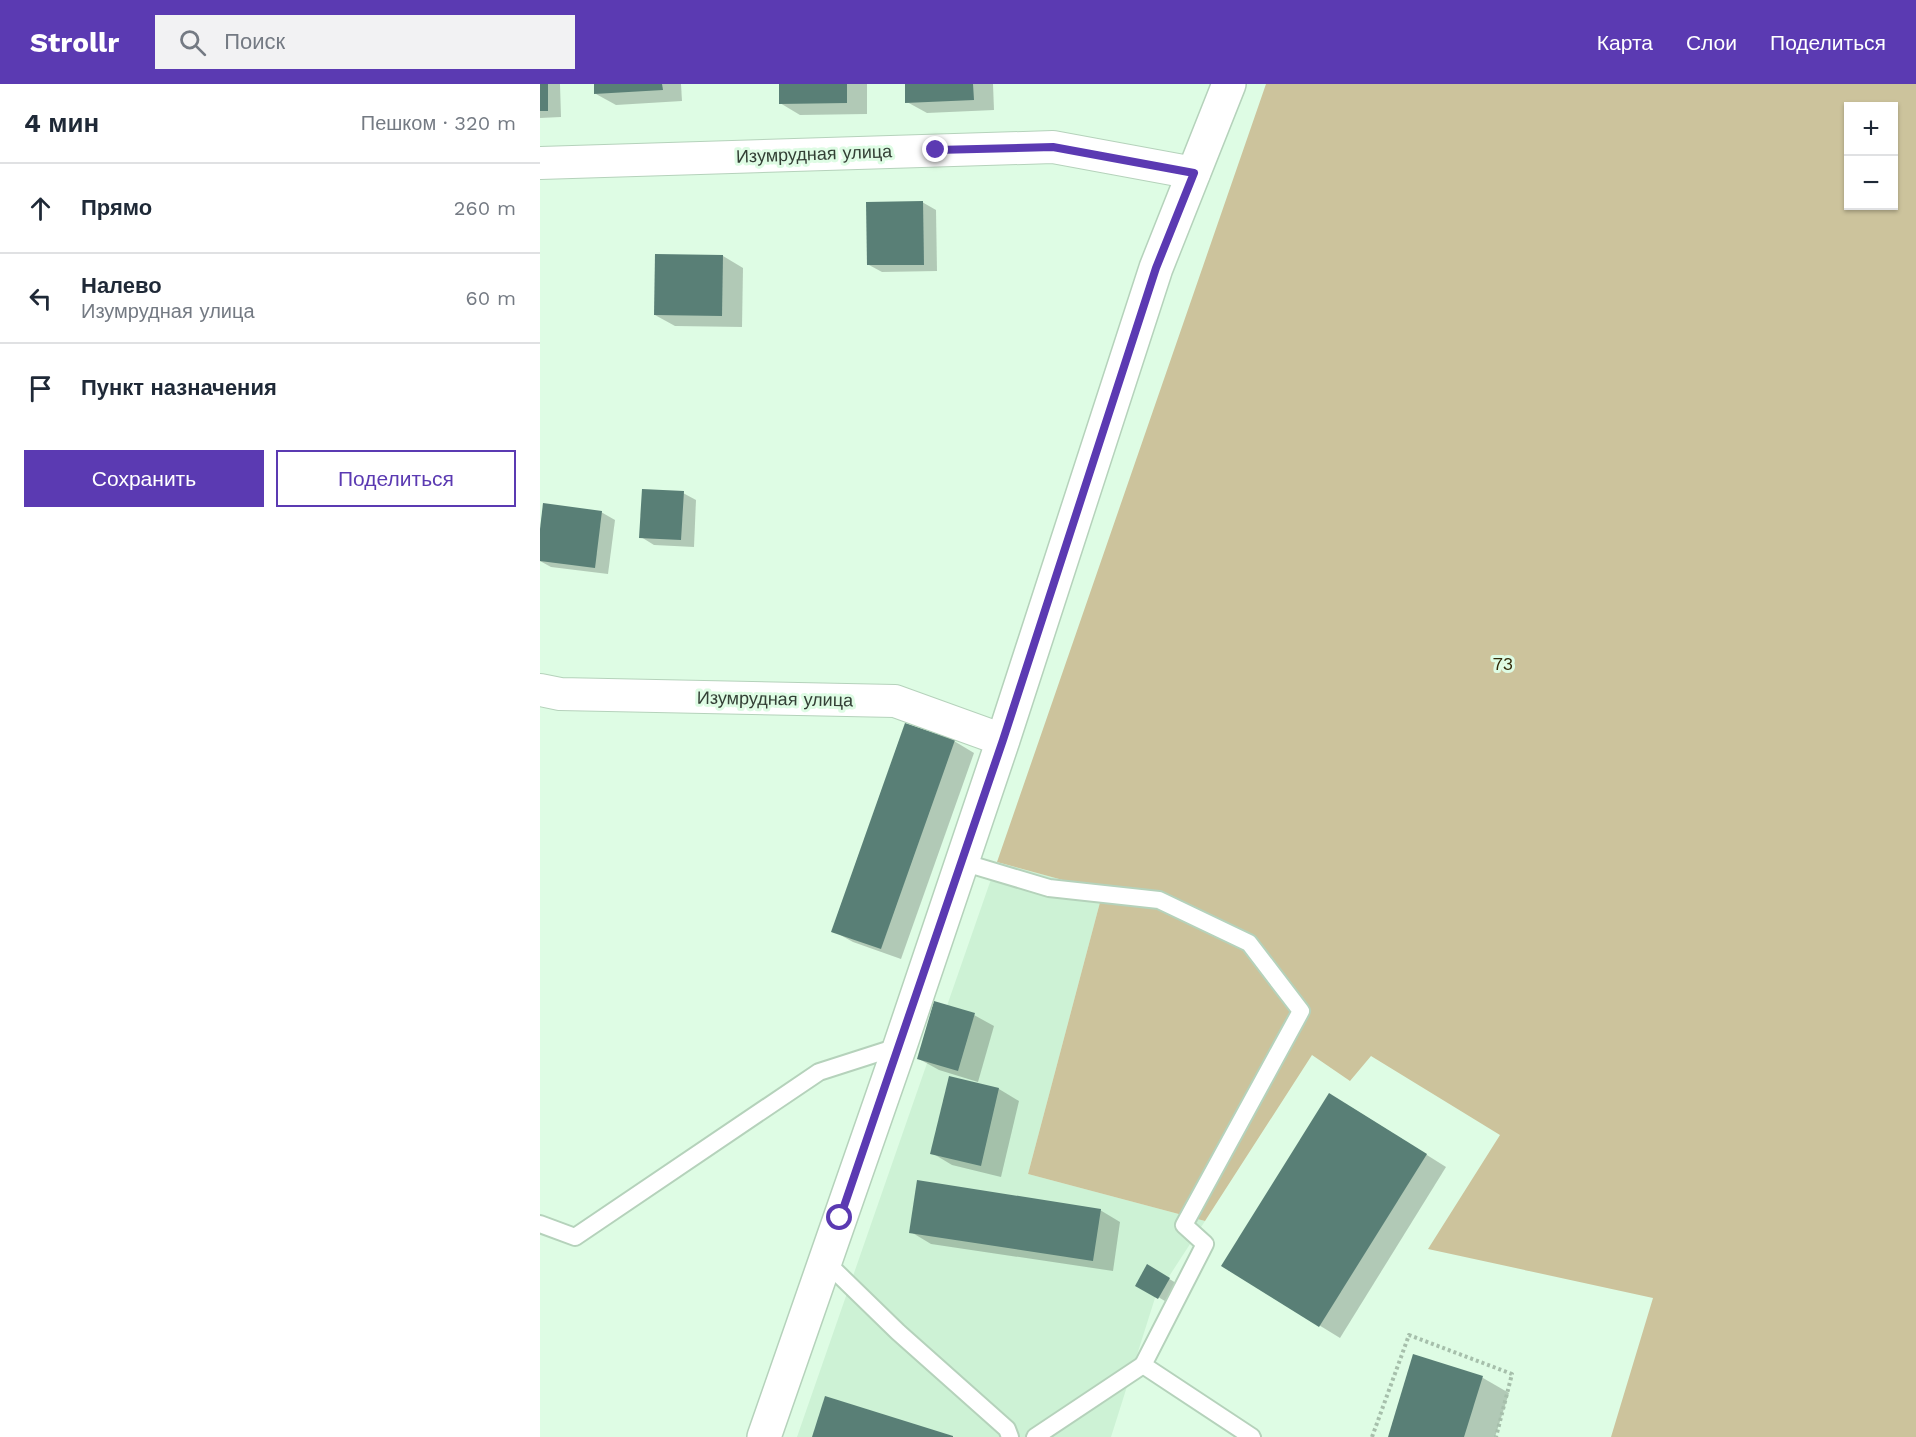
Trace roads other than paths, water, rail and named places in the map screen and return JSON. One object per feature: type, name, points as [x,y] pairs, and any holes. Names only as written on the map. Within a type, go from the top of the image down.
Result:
[{"type":"street","points":[[764,1437],[900,1046],[1003,740],[1156,268],[1229,84]]},
{"type":"street","name":"Изумрудная улица","points":[[540,163],[1053,147],[1194,173]]},
{"type":"street","name":"Изумрудная улица","points":[[540,690],[560,694],[895,701],[1003,740]]},
{"type":"lane","points":[[962,862],[1049,888],[1159,900],[1249,943],[1301,1011],[1184,1225],[1205,1244],[1143,1365],[1035,1437]]},
{"type":"lane","points":[[540,1224],[575,1237],[819,1072],[900,1046]]},
{"type":"lane","points":[[825,1261],[898,1332],[1007,1429],[1010,1437]]},
{"type":"lane","points":[[1143,1365],[1252,1437]]},
{"type":"park label","name":"73","points":[[1503,664]]}]
